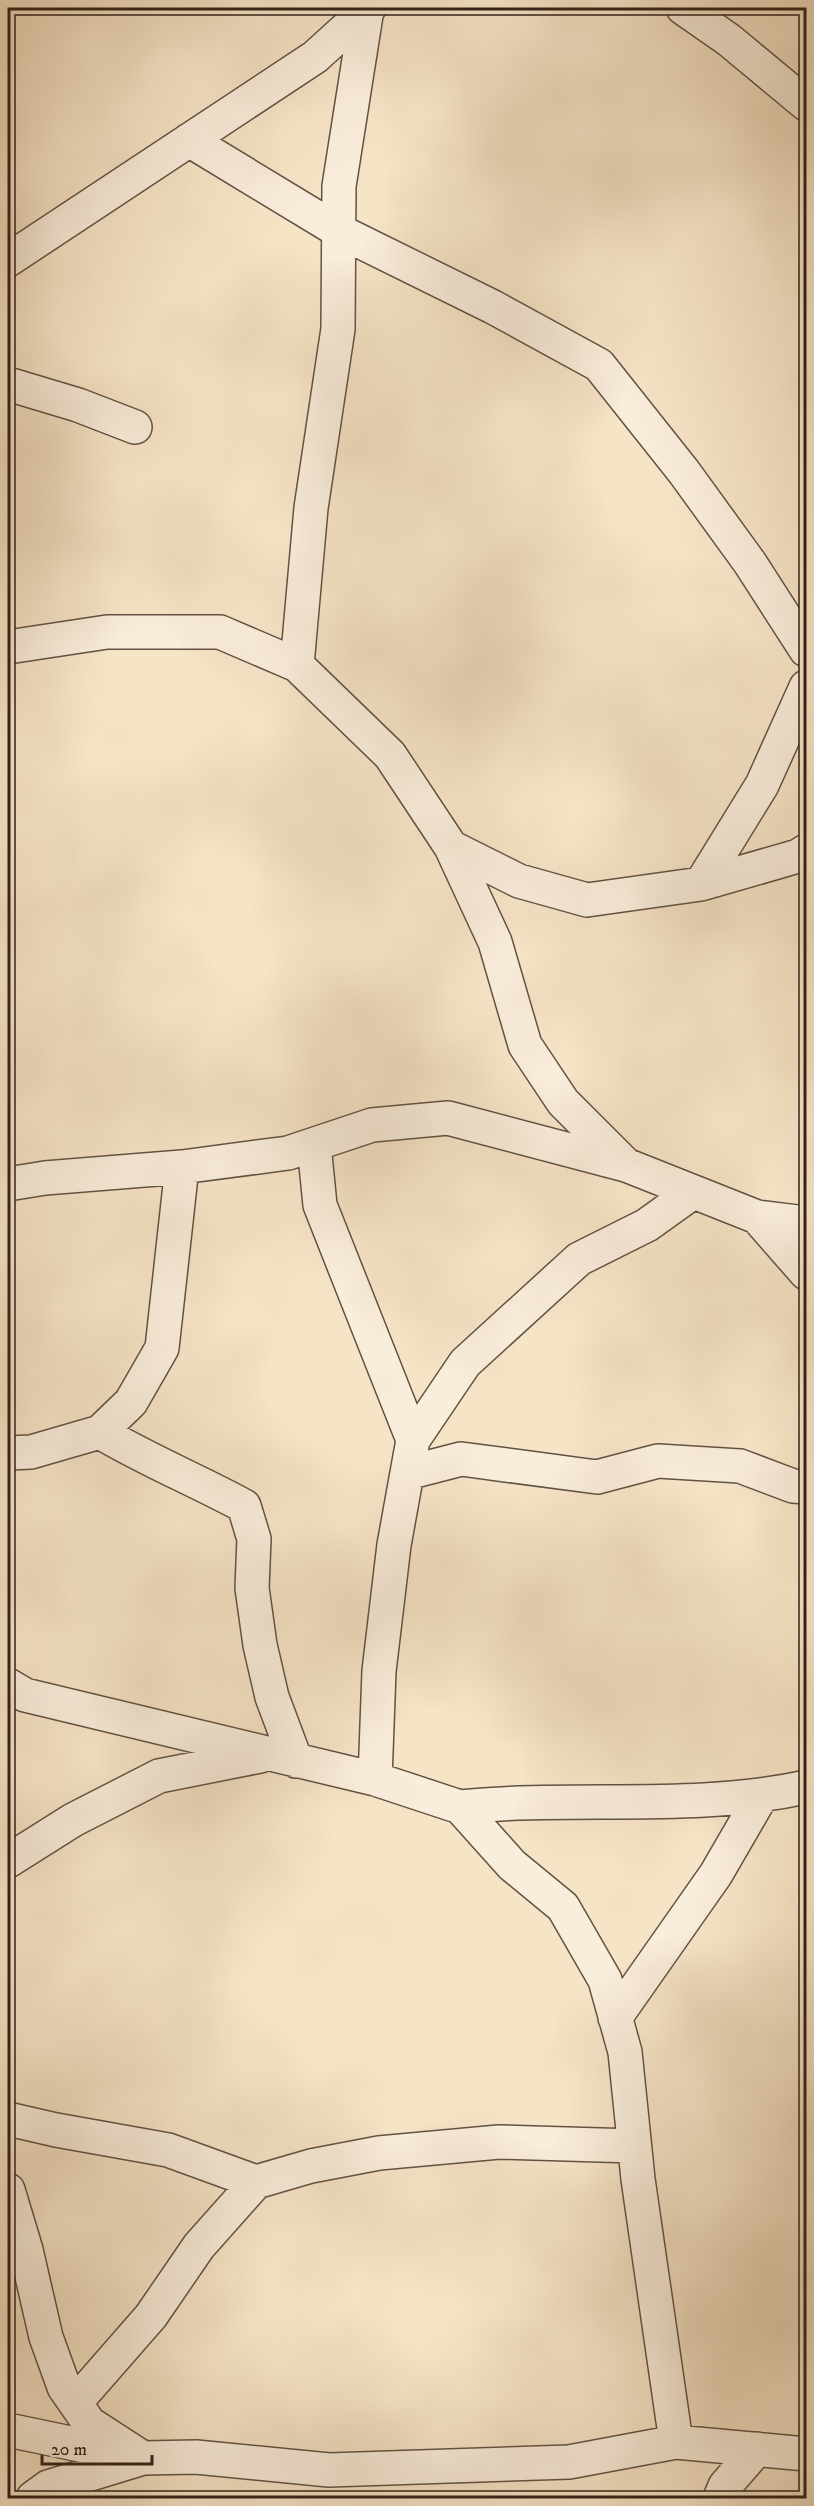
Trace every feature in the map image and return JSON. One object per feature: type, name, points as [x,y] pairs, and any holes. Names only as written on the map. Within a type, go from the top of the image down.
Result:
[{"type":"street","points":[[8,260],[315,57],[368,8]]},
{"type":"street","points":[[297,665],[311,508],[338,329],[339,186],[368,8]]},
{"type":"street","points":[[683,8],[729,40],[807,104]]},
{"type":"street","points":[[189,140],[339,231],[493,307],[599,365],[730,536],[807,650]]},
{"type":"street","points":[[8,384],[78,405],[135,427]]},
{"type":"street","points":[[8,646],[107,632],[220,632],[297,665],[390,755],[451,847],[495,942],[525,1045],[563,1102],[626,1165]]},
{"type":"street","points":[[701,885],[762,785],[807,687]]},
{"type":"street","points":[[451,847],[519,881],[587,900],[701,885],[798,856],[807,851]]},
{"type":"street","points":[[8,1184],[45,1178],[182,1167],[288,1153],[372,1125],[448,1118],[626,1165],[757,1217],[807,1223]]},
{"type":"street","points":[[314,1144],[320,1205],[413,1440]]},
{"type":"street","points":[[8,1453],[31,1452],[100,1432],[131,1402],[162,1348],[182,1167]]},
{"type":"street","points":[[375,1779],[379,1671],[394,1545],[413,1440],[465,1363],[579,1259],[647,1225],[693,1192]]},
{"type":"street","points":[[757,1217],[807,1273]]},
{"type":"street","points":[[100,1432],[147,1460],[200,1482],[244,1506],[254,1539],[252,1588],[260,1645],[272,1697],[282,1758]]},
{"type":"street","points":[[407,1473],[461,1459],[597,1477],[658,1461],[740,1466],[793,1486],[807,1487]]},
{"type":"street","points":[[8,1685],[25,1695],[375,1779],[459,1808],[515,1802],[683,1803],[759,1798],[807,1787]]},
{"type":"street","points":[[8,1862],[73,1820],[159,1776],[282,1758]]},
{"type":"street","points":[[615,2018],[716,1874],[759,1798]]},
{"type":"street","points":[[459,1808],[512,1865],[563,1907],[605,1980],[625,2052],[634,2146],[658,2328],[676,2442]]},
{"type":"street","points":[[8,2119],[168,2150],[256,2182]]},
{"type":"street","points":[[75,2403],[151,2316],[199,2247],[256,2182],[310,2166],[379,2153],[499,2142],[634,2146]]},
{"type":"street","points":[[8,2190],[26,2250],[46,2337],[64,2387],[89,2423],[143,2458]]},
{"type":"street","points":[[8,2430],[143,2458],[196,2457],[329,2470],[569,2462],[676,2442],[807,2454]]},
{"type":"street","points":[[720,2499],[725,2486],[757,2449]]},
{"type":"street","points":[[33,2499],[48,2487],[143,2458]]}]
